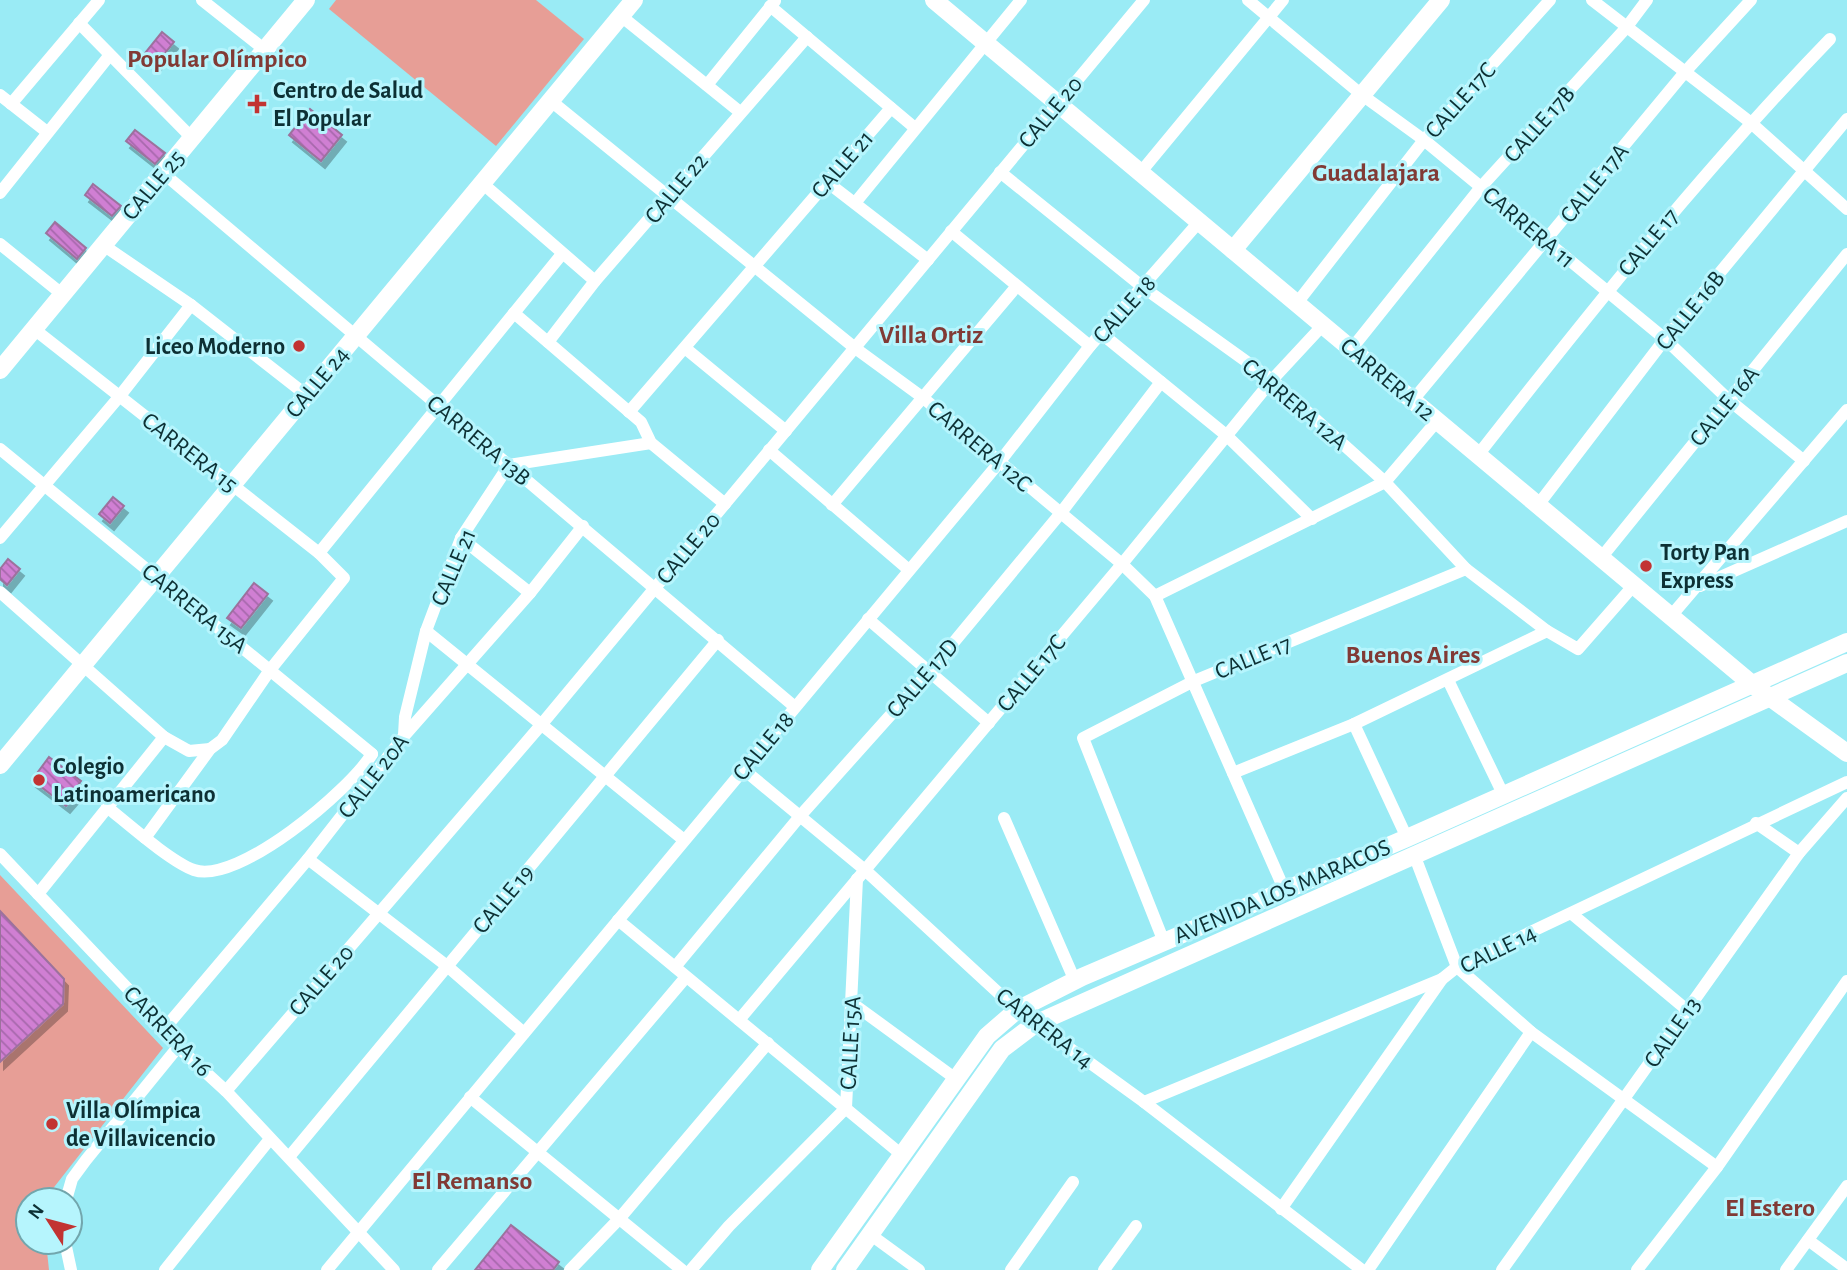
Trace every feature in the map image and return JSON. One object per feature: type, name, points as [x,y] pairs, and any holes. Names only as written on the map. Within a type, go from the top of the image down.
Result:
[{"type":"street","points":[[11,104],[99,0]]},
{"type":"street","points":[[202,0],[265,50]]},
{"type":"street","name":"CALLE 25","points":[[0,370],[306,0]]},
{"type":"street","name":"CALLE 24","points":[[0,765],[634,0]]},
{"type":"street","name":"CARRERA 12","points":[[934,0],[1323,325],[1353,347],[1437,421],[1754,685],[1847,753]]},
{"type":"street","points":[[855,203],[1021,0]]},
{"type":"street","name":"CALLE 20","points":[[226,1091],[541,725],[1144,0]]},
{"type":"street","name":"CARRERA 11","points":[[1248,0],[1362,95],[1424,140],[1481,187],[1665,340],[1730,400],[1804,461]]},
{"type":"street","points":[[1140,173],[1283,0]]},
{"type":"street","points":[[1233,250],[1441,0]]},
{"type":"street","name":"CALLE 17C","points":[[1297,303],[1424,140],[1550,0]]},
{"type":"street","points":[[1592,0],[1750,122],[1806,169],[1847,209]]},
{"type":"street","name":"CALLE 17B","points":[[1353,347],[1481,187],[1626,28],[1647,0]]},
{"type":"street","name":"CALLE 17A","points":[[1413,400],[1685,72],[1751,0]]},
{"type":"street","points":[[707,85],[773,3],[807,37],[915,128]]},
{"type":"street","points":[[621,16],[740,112]]},
{"type":"street","points":[[79,23],[192,138]]},
{"type":"street","name":"CALLE 22","points":[[548,342],[595,281],[807,37]]},
{"type":"street","name":"CALLE 17","points":[[1478,455],[1606,292],[1750,122],[1830,39]]},
{"type":"street","points":[[0,193],[109,56]]},
{"type":"street","points":[[0,95],[47,132]]},
{"type":"street","name":"CARRERA 12C","points":[[551,100],[855,348],[922,397],[998,464],[1122,565],[1155,596],[1284,889]]},
{"type":"street","name":"CALLE 21","points":[[629,412],[891,107]]},
{"type":"street","name":"CALLE 16B","points":[[1538,505],[1665,340],[1847,119]]},
{"type":"street","name":"CARRERA 12A","points":[[1000,172],[1144,288],[1272,380],[1385,482],[1466,569],[1547,631],[1578,649],[1634,585]]},
{"type":"street","name":"CARRERA 13B","points":[[163,173],[795,707]]},
{"type":"street","points":[[827,182],[928,260]]},
{"type":"street","points":[[482,183],[595,281]]},
{"type":"street","name":"CALLE 18","points":[[327,1270],[998,464],[1090,346],[1144,288],[1199,222]]},
{"type":"street","points":[[951,231],[1090,346]]},
{"type":"street","points":[[0,244],[62,294]]},
{"type":"street","points":[[103,245],[191,305],[305,394]]},
{"type":"street","points":[[319,553],[562,254]]},
{"type":"street","name":"CALLE 16A","points":[[1601,558],[1847,254]]},
{"type":"street","points":[[832,505],[1016,287]]},
{"type":"street","points":[[0,538],[120,397],[191,305]]},
{"type":"street","points":[[514,313],[641,422],[651,443],[725,504]]},
{"type":"street","name":"CALLE 17C","points":[[738,1020],[1122,565],[1272,380],[1323,325]]},
{"type":"street","name":"CARRERA 15","points":[[34,329],[319,553],[344,578],[270,670]]},
{"type":"street","points":[[1102,334],[1226,435],[1312,519]]},
{"type":"street","points":[[685,348],[786,431]]},
{"type":"street","name":"CALLE 17D","points":[[675,967],[801,815],[930,671],[1060,514],[1161,382]]},
{"type":"street","points":[[1671,616],[1846,411]]},
{"type":"street","points":[[1155,596],[1385,482],[1437,421]]},
{"type":"street","points":[[509,465],[651,443]]},
{"type":"street","name":"CARRERA 15A","points":[[0,449],[372,754]]},
{"type":"street","points":[[769,450],[909,570]]},
{"type":"street","name":"CALLE 21","points":[[404,736],[405,717],[426,631],[461,538],[509,465]]},
{"type":"street","points":[[1696,587],[1847,521]]},
{"type":"street","name":"CALLE 20A","points":[[165,1028],[308,859],[393,749],[530,593],[583,526]]},
{"type":"street","points":[[461,538],[530,593]]},
{"type":"street","name":"CALLE 17","points":[[1164,942],[1083,738],[1194,681],[1466,569]]},
{"type":"street","points":[[0,593],[164,737],[189,751],[210,749]]},
{"type":"street","points":[[868,619],[989,723]]},
{"type":"street","points":[[426,631],[684,840]]},
{"type":"street","points":[[1233,774],[1354,724],[1547,631]]},
{"type":"street","name":"CALLE 19","points":[[289,1157],[718,640]]},
{"type":"street","name":"AVENIDA LOS MARACOS","points":[[820,1270],[986,1036],[1017,1010],[1075,981],[1407,838],[1847,642]]},
{"type":"street","name":"AVENIDA LOS MARACOS","points":[[845,1270],[1002,1049],[1035,1024],[1847,663]]},
{"type":"street","points":[[145,838],[210,749],[222,740],[270,670]]},
{"type":"street","points":[[1448,680],[1503,794]]},
{"type":"street","points":[[1354,724],[1407,838]]},
{"type":"street","points":[[38,894],[164,737]]},
{"type":"street","points":[[107,807],[145,838],[194,870],[210,871],[280,839],[331,801],[372,754],[393,749]]},
{"type":"street","name":"CARRERA 14","points":[[743,769],[801,815],[861,875],[1017,1010],[1144,1102],[1362,1270]]},
{"type":"street","name":"CALLE 14","points":[[1144,1102],[1442,979],[1457,967],[1847,782]]},
{"type":"street","name":"CALLE 13","points":[[1502,1270],[1799,853],[1847,798]]},
{"type":"street","points":[[1004,818],[1075,981]]},
{"type":"street","points":[[1756,823],[1799,853]]},
{"type":"street","name":"CARRERA 16","points":[[0,854],[165,1028],[178,1046],[226,1091],[394,1270]]},
{"type":"street","points":[[1415,857],[1457,967],[1531,1032],[1717,1167]]},
{"type":"street","points":[[308,859],[447,966],[524,1033]]},
{"type":"street","name":"CALLE 15A","points":[[691,1270],[729,1226],[846,1108],[861,875]]},
{"type":"street","points":[[1572,914],[1688,1010]]},
{"type":"street","points":[[618,920],[902,1154]]},
{"type":"street","points":[[438,1270],[686,976]]},
{"type":"street","points":[[1281,1209],[1442,979]]},
{"type":"street","points":[[1637,1270],[1717,1167],[1847,981]]},
{"type":"street","points":[[852,1003],[956,1079]]},
{"type":"street","points":[[1368,1270],[1531,1032]]},
{"type":"street","points":[[570,1270],[619,1219],[768,1043]]},
{"type":"street","points":[[70,1186],[86,1160],[178,1046]]},
{"type":"street","points":[[470,1097],[540,1151],[682,1270]]},
{"type":"street","points":[[165,1270],[270,1139]]},
{"type":"street","points":[[1011,1270],[1073,1182]]},
{"type":"street","points":[[1786,1270],[1847,1186]]},
{"type":"street","points":[[1104,1270],[1136,1226]]},
{"type":"street","points":[[871,1235],[919,1270]]},
{"type":"street","points":[[1808,1240],[1847,1269]]},
{"type":"shaded area","points":[[336,0],[536,0],[584,39],[496,146],[329,9]]},
{"type":"shaded area","name":"Villa Olímpica de Villavicencio","points":[[0,875],[163,1048],[55,1186],[14,1186],[14,1256],[48,1256],[49,1270],[0,1270]]},
{"type":"building","points":[[162,32],[174,42],[157,63],[145,53]]},
{"type":"building","points":[[310,109],[342,135],[321,161],[289,135]]},
{"type":"building","points":[[135,130],[165,153],[155,164],[126,141]]},
{"type":"building","points":[[93,184],[121,206],[112,216],[85,195]]},
{"type":"building","points":[[55,222],[86,248],[77,259],[46,233]]},
{"type":"building","points":[[113,497],[124,506],[110,523],[99,514]]},
{"type":"building","points":[[8,559],[20,569],[7,585],[0,579],[0,569]]},
{"type":"building","points":[[254,583],[268,594],[241,628],[227,618]]},
{"type":"building","points":[[49,757],[81,781],[75,789],[78,792],[66,806],[32,780]]},
{"type":"building","points":[[0,911],[64,979],[63,1004],[0,1062]]},
{"type":"building","points":[[511,1225],[559,1262],[553,1270],[475,1270]]},
{"type":"place","name":"Centro de Salud El Popular","points":[[257,104]]},
{"type":"place","name":"Liceo Moderno","points":[[299,346]]},
{"type":"place","name":"Torty Pan Express","points":[[1646,566]]},
{"type":"place","name":"Colegio Latinoamericano","points":[[39,780]]},
{"type":"place","name":"Villa Olímpica de Villavicencio","points":[[52,1124]]},
{"type":"district","name":"Popular Olímpico","points":[[217,58]]},
{"type":"district","name":"Guadalajara","points":[[1376,172]]},
{"type":"district","name":"Villa Ortiz","points":[[931,334]]},
{"type":"district","name":"Buenos Aires","points":[[1413,654]]},
{"type":"district","name":"El Remanso","points":[[472,1180]]},
{"type":"district","name":"El Estero","points":[[1770,1207]]}]
